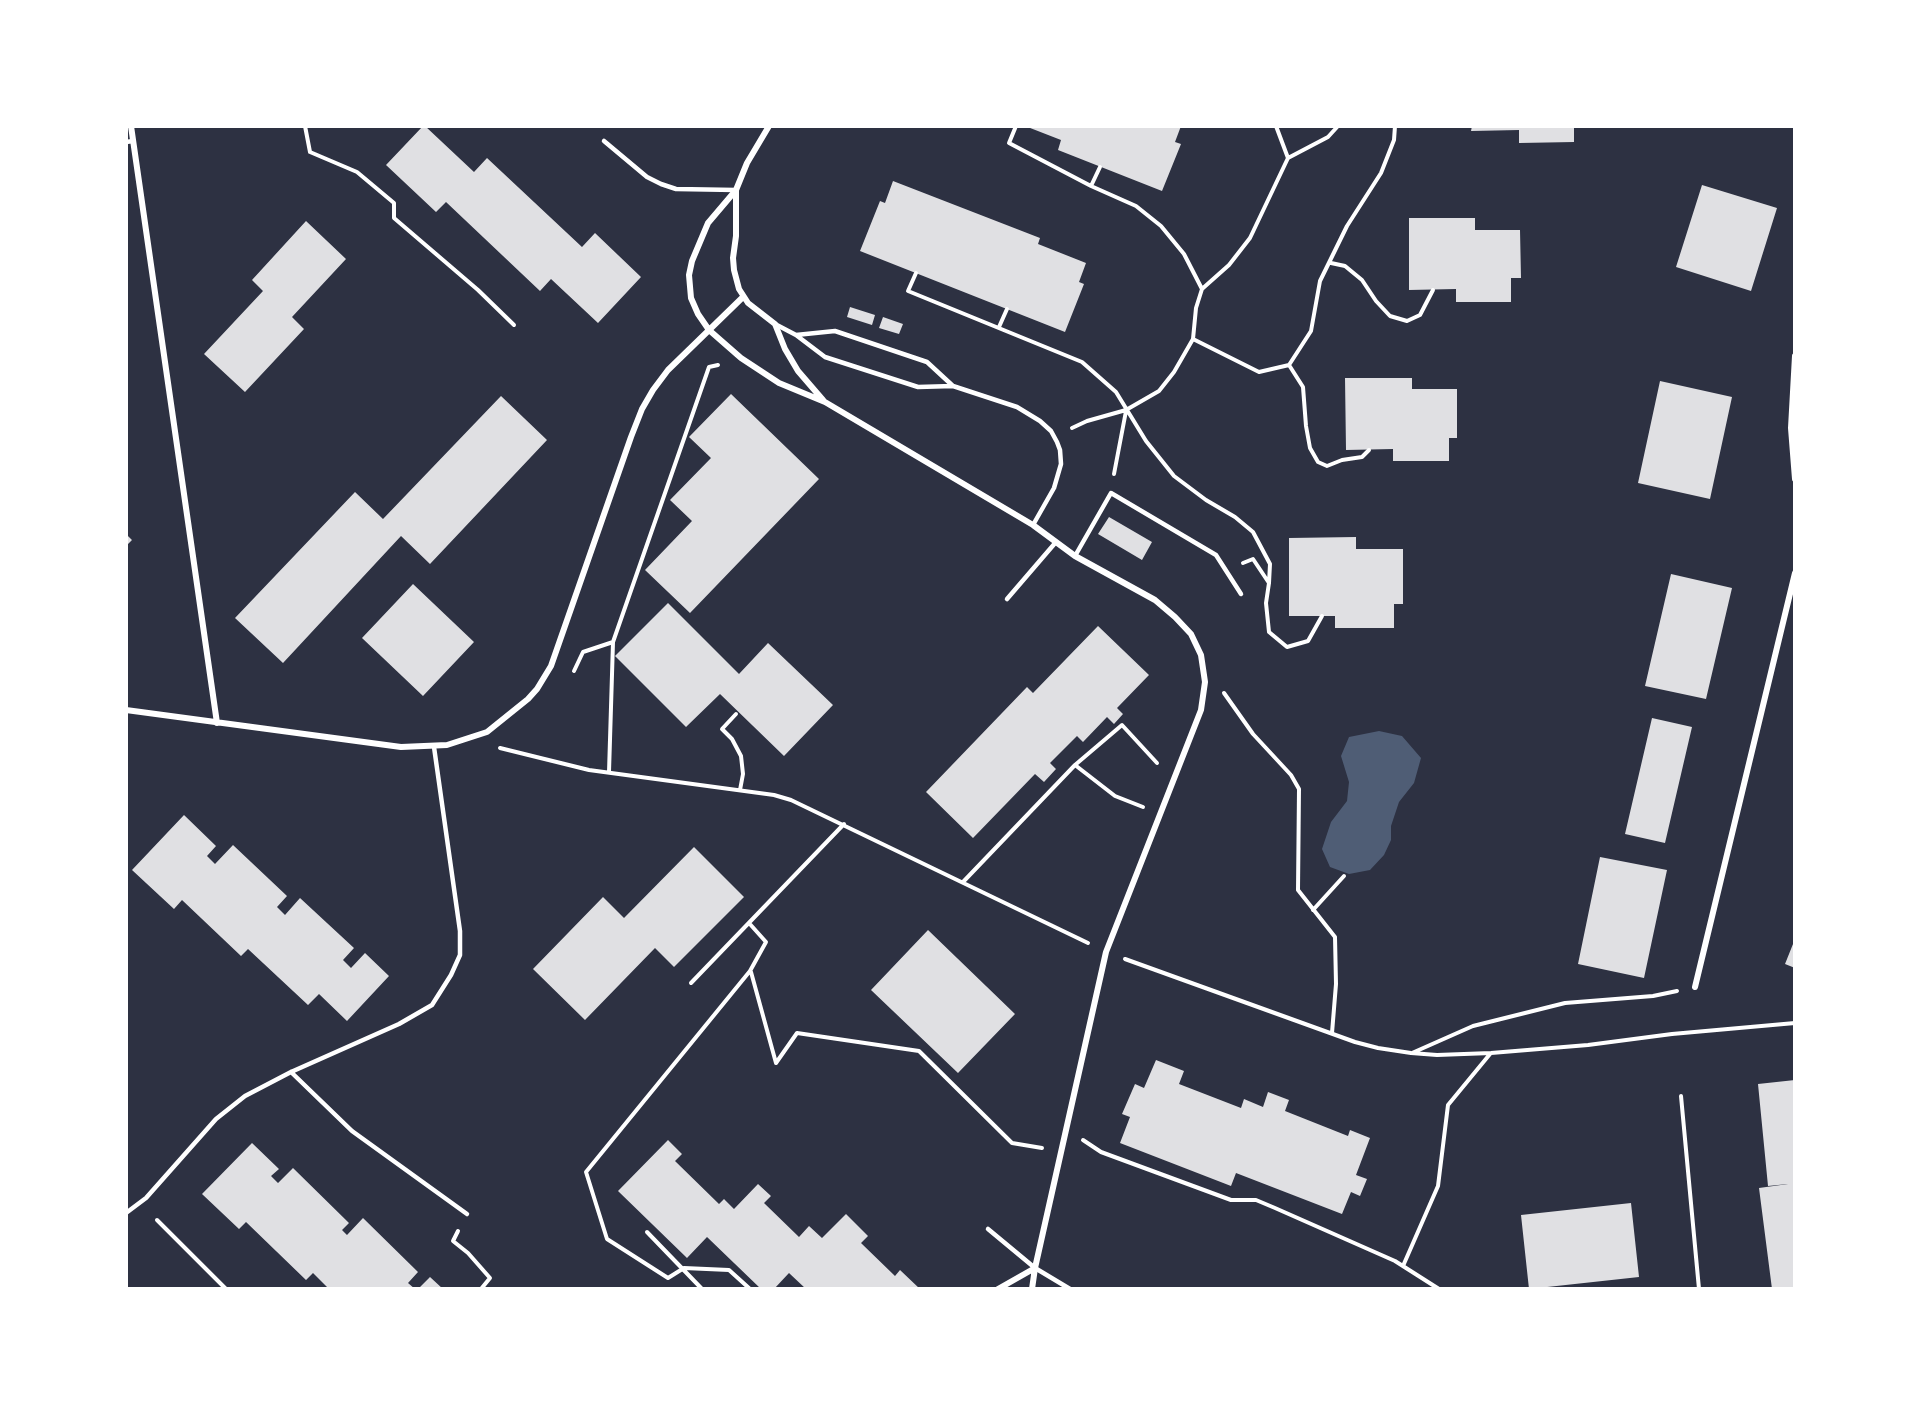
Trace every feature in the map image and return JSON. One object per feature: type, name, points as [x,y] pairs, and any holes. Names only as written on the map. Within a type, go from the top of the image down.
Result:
[{"type":"street","points":[[131,126],[130,141],[218,723]]},
{"type":"street","points":[[769,126],[747,163],[736,190],[708,223],[692,261],[689,275],[691,298],[709,330],[741,358],[779,383],[825,402],[1033,525],[1076,556],[1155,600],[1175,616],[1191,634],[1202,656],[1205,682],[1201,710],[1106,952],[1032,1289]]},
{"type":"street","points":[[736,190],[734,270],[736,281],[743,297],[753,309],[776,324],[785,349],[798,371],[825,402]]},
{"type":"street","points":[[126,710],[401,747],[434,747],[487,732],[528,699],[551,666],[642,409],[668,370],[743,297]]},
{"type":"street","points":[[1795,356],[1791,428],[1795,479]]},
{"type":"street","points":[[1695,987],[1795,573]]},
{"type":"street","points":[[998,1289],[1035,1268]]},
{"type":"lane","points":[[604,141],[647,177],[676,189],[736,190]]},
{"type":"lane","points":[[776,324],[796,335],[825,357],[918,387],[953,386],[1030,413],[1055,437],[1060,450],[1060,472],[1054,488],[1033,525]]},
{"type":"lane","points":[[796,335],[835,331],[927,362],[953,386]]},
{"type":"lane","points":[[1076,556],[1111,493],[1216,555],[1241,594]]},
{"type":"lane","points":[[1007,599],[1056,542]]},
{"type":"lane","points":[[126,1213],[146,1197],[216,1119],[245,1096],[291,1072],[399,1024],[432,1005],[460,956],[460,931],[434,747]]},
{"type":"lane","points":[[291,1072],[352,1131],[467,1214]]},
{"type":"lane","points":[[988,1229],[1035,1268],[1070,1289]]},
{"type":"path","points":[[305,126],[310,152],[357,172],[394,203],[394,218],[478,290],[514,325]]},
{"type":"path","points":[[1016,126],[1009,143],[1091,186],[1136,206],[1161,226],[1184,254],[1202,289]]},
{"type":"path","points":[[1276,126],[1288,158]]},
{"type":"path","points":[[1087,421],[1126,410],[1159,391],[1174,372],[1193,339],[1202,289],[1229,265],[1250,238],[1288,158],[1328,137],[1338,126]]},
{"type":"path","points":[[1193,339],[1259,372],[1289,364],[1311,331],[1320,281],[1331,263],[1347,226],[1381,173],[1394,140],[1395,126]]},
{"type":"path","points":[[1091,186],[1100,167]]},
{"type":"path","points":[[1331,263],[1345,266],[1362,280],[1376,301],[1390,316],[1407,321],[1420,315],[1432,290]]},
{"type":"path","points":[[916,273],[908,291],[1082,362],[1116,392],[1126,410],[1111,493]]},
{"type":"path","points":[[999,327],[1007,309]]},
{"type":"path","points":[[609,772],[613,642],[709,367],[721,365],[736,369],[741,358]]},
{"type":"path","points":[[1289,364],[1303,387],[1310,448],[1318,462],[1327,466],[1342,460],[1362,457],[1369,450]]},
{"type":"path","points":[[1253,559],[1269,583]]},
{"type":"path","points":[[1204,674],[1221,688],[1253,734],[1291,775],[1299,789],[1298,890],[1335,938],[1336,984],[1332,1034]]},
{"type":"path","points":[[736,714],[722,729],[732,739],[741,756],[743,774],[740,790]]},
{"type":"path","points":[[963,882],[1075,765],[1122,725],[1174,780]]},
{"type":"path","points":[[487,732],[495,746],[590,770],[740,790],[791,800],[1106,952],[1332,1034],[1378,1048],[1437,1055],[1491,1053],[1795,1023]]},
{"type":"path","points":[[1075,765],[1115,796],[1160,815]]},
{"type":"path","points":[[691,983],[844,824]]},
{"type":"path","points":[[1313,910],[1344,876]]},
{"type":"path","points":[[749,923],[766,942],[750,971],[586,1172],[607,1239],[668,1278],[684,1268],[729,1270],[750,1289]]},
{"type":"path","points":[[750,971],[776,1063],[797,1033],[919,1051],[1012,1143],[1061,1152]]},
{"type":"path","points":[[1411,1053],[1473,1026],[1565,1003],[1653,996],[1695,987]]},
{"type":"path","points":[[1403,1266],[1438,1186],[1448,1105],[1491,1053]]},
{"type":"path","points":[[1681,1096],[1699,1289]]},
{"type":"path","points":[[1066,1130],[1101,1152],[1231,1200],[1256,1200],[1403,1266],[1439,1289]]},
{"type":"path","points":[[467,1214],[453,1241],[468,1253],[490,1278],[481,1289]]},
{"type":"path","points":[[157,1220],[226,1289]]},
{"type":"path","points":[[647,1232],[702,1289]]},
{"type":"water","points":[[1379,731],[1402,736],[1421,758],[1414,783],[1399,802],[1391,826],[1391,840],[1384,855],[1370,870],[1349,874],[1330,867],[1322,849],[1331,822],[1347,801],[1349,782],[1341,756],[1349,737]]},
{"type":"building","points":[[423,126],[474,172],[487,158],[582,247],[595,233],[641,277],[598,323],[551,279],[540,291],[446,202],[436,212],[386,165]]},
{"type":"building","points":[[1025,126],[1181,126],[1175,142],[1181,144],[1162,191],[1058,150],[1061,140]]},
{"type":"building","points":[[1472,126],[1574,126],[1574,142],[1519,143],[1519,130],[1471,131]]},
{"type":"building","points":[[893,181],[1040,238],[1038,244],[1086,263],[1079,282],[1084,284],[1065,332],[860,251],[880,201],[885,203]]},
{"type":"building","points":[[1702,185],[1777,208],[1751,291],[1676,267]]},
{"type":"building","points":[[1409,218],[1475,218],[1475,230],[1520,230],[1521,278],[1511,278],[1511,302],[1456,302],[1456,289],[1409,290]]},
{"type":"building","points":[[306,221],[346,259],[292,317],[304,329],[245,392],[204,354],[263,291],[252,280]]},
{"type":"building","points":[[850,307],[875,315],[872,325],[847,317]]},
{"type":"building","points":[[883,317],[903,324],[899,334],[879,328]]},
{"type":"building","points":[[1345,378],[1412,378],[1412,389],[1457,389],[1457,438],[1449,438],[1449,461],[1393,461],[1393,449],[1346,450]]},
{"type":"building","points":[[1660,381],[1732,397],[1710,499],[1638,483]]},
{"type":"building","points":[[731,394],[819,479],[690,613],[645,570],[692,521],[670,500],[711,458],[689,437]]},
{"type":"building","points":[[501,396],[547,440],[430,564],[401,536],[283,663],[235,618],[355,492],[383,519]]},
{"type":"building","points":[[1109,517],[1152,542],[1142,560],[1098,534]]},
{"type":"building","points":[[126,534],[132,540],[126,546]]},
{"type":"building","points":[[1356,537],[1356,549],[1403,549],[1403,604],[1394,604],[1394,628],[1335,628],[1335,616],[1289,616],[1289,538]]},
{"type":"building","points":[[1671,574],[1732,588],[1706,699],[1645,686]]},
{"type":"building","points":[[413,584],[474,642],[423,696],[362,638]]},
{"type":"building","points":[[668,603],[739,674],[768,643],[833,705],[784,756],[720,694],[686,727],[615,656]]},
{"type":"building","points":[[1098,626],[1149,675],[1117,708],[1123,714],[1114,724],[1107,717],[1083,742],[1077,736],[1050,763],[1056,769],[1044,782],[1035,774],[973,838],[926,792],[1027,687],[1033,693]]},
{"type":"building","points":[[1652,718],[1692,727],[1665,843],[1625,834]]},
{"type":"building","points":[[184,815],[216,846],[207,856],[215,864],[233,845],[287,896],[277,907],[285,915],[300,898],[354,948],[343,960],[351,968],[365,953],[389,976],[347,1021],[319,994],[308,1005],[248,949],[241,956],[182,900],[174,909],[132,870]]},
{"type":"building","points":[[694,847],[744,897],[674,967],[655,948],[585,1020],[533,969],[603,897],[624,918]]},
{"type":"building","points":[[1600,857],[1667,870],[1644,978],[1578,964]]},
{"type":"building","points":[[928,930],[1015,1014],[958,1073],[871,990]]},
{"type":"building","points":[[1795,939],[1795,968],[1785,964]]},
{"type":"building","points":[[1156,1060],[1184,1071],[1179,1084],[1241,1108],[1244,1099],[1263,1107],[1268,1092],[1289,1100],[1285,1111],[1348,1136],[1350,1130],[1370,1138],[1356,1175],[1367,1179],[1360,1196],[1351,1192],[1342,1214],[1236,1173],[1231,1186],[1120,1143],[1130,1117],[1122,1114],[1135,1084],[1144,1088]]},
{"type":"building","points":[[1795,1080],[1795,1289],[1772,1289],[1759,1188],[1788,1184],[1768,1186],[1758,1084]]},
{"type":"building","points":[[668,1140],[682,1154],[675,1161],[719,1204],[724,1199],[734,1209],[758,1184],[771,1196],[764,1203],[799,1237],[809,1226],[822,1238],[846,1214],[868,1236],[861,1243],[895,1276],[900,1270],[920,1289],[806,1289],[789,1273],[774,1289],[761,1289],[707,1237],[687,1258],[618,1191]]},
{"type":"building","points":[[252,1143],[279,1169],[271,1176],[278,1183],[293,1168],[349,1223],[342,1230],[347,1235],[363,1218],[418,1272],[408,1283],[415,1289],[329,1289],[313,1273],[306,1280],[246,1222],[239,1229],[202,1194]]},
{"type":"building","points":[[1631,1203],[1639,1277],[1529,1289],[1521,1215]]},
{"type":"building","points":[[430,1277],[443,1289],[418,1289]]}]
